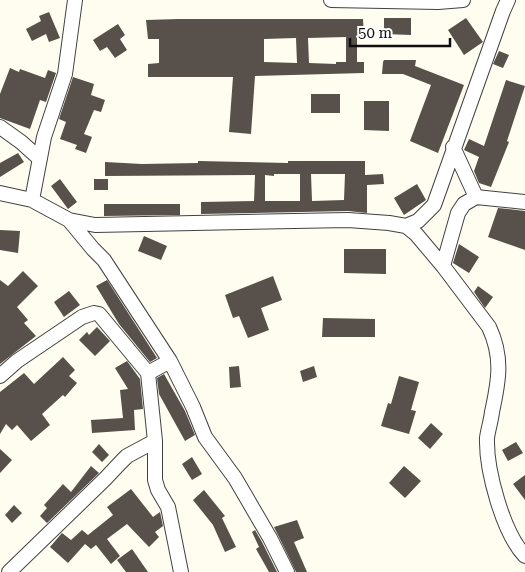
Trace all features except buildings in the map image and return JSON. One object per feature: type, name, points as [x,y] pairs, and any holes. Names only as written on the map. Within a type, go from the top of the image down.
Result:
[{"type":"street","points":[[32,200],[44,138],[65,74],[75,0]]},
{"type":"street","points":[[331,0],[438,2],[463,0]]},
{"type":"street","points":[[406,226],[418,221],[434,205],[453,147],[508,0]]},
{"type":"street","points":[[0,127],[40,158]]},
{"type":"street","points":[[453,147],[476,197]]},
{"type":"street","points":[[0,193],[32,200],[69,220],[95,225],[348,220],[406,226],[416,234],[443,266],[489,327],[496,346],[499,360],[498,384],[487,437],[488,458],[497,498],[509,532],[518,549],[525,556]]},
{"type":"street","points":[[443,266],[458,213],[464,204],[476,197],[525,202]]},
{"type":"street","points":[[69,220],[104,260],[170,361],[205,436],[235,478],[270,538],[287,572]]},
{"type":"street","points":[[0,376],[17,361],[82,317],[94,312],[99,314],[148,373],[155,441],[155,480],[169,512],[181,572]]},
{"type":"street","points":[[148,373],[170,361]]},
{"type":"street","points":[[9,572],[121,462],[155,441]]}]
